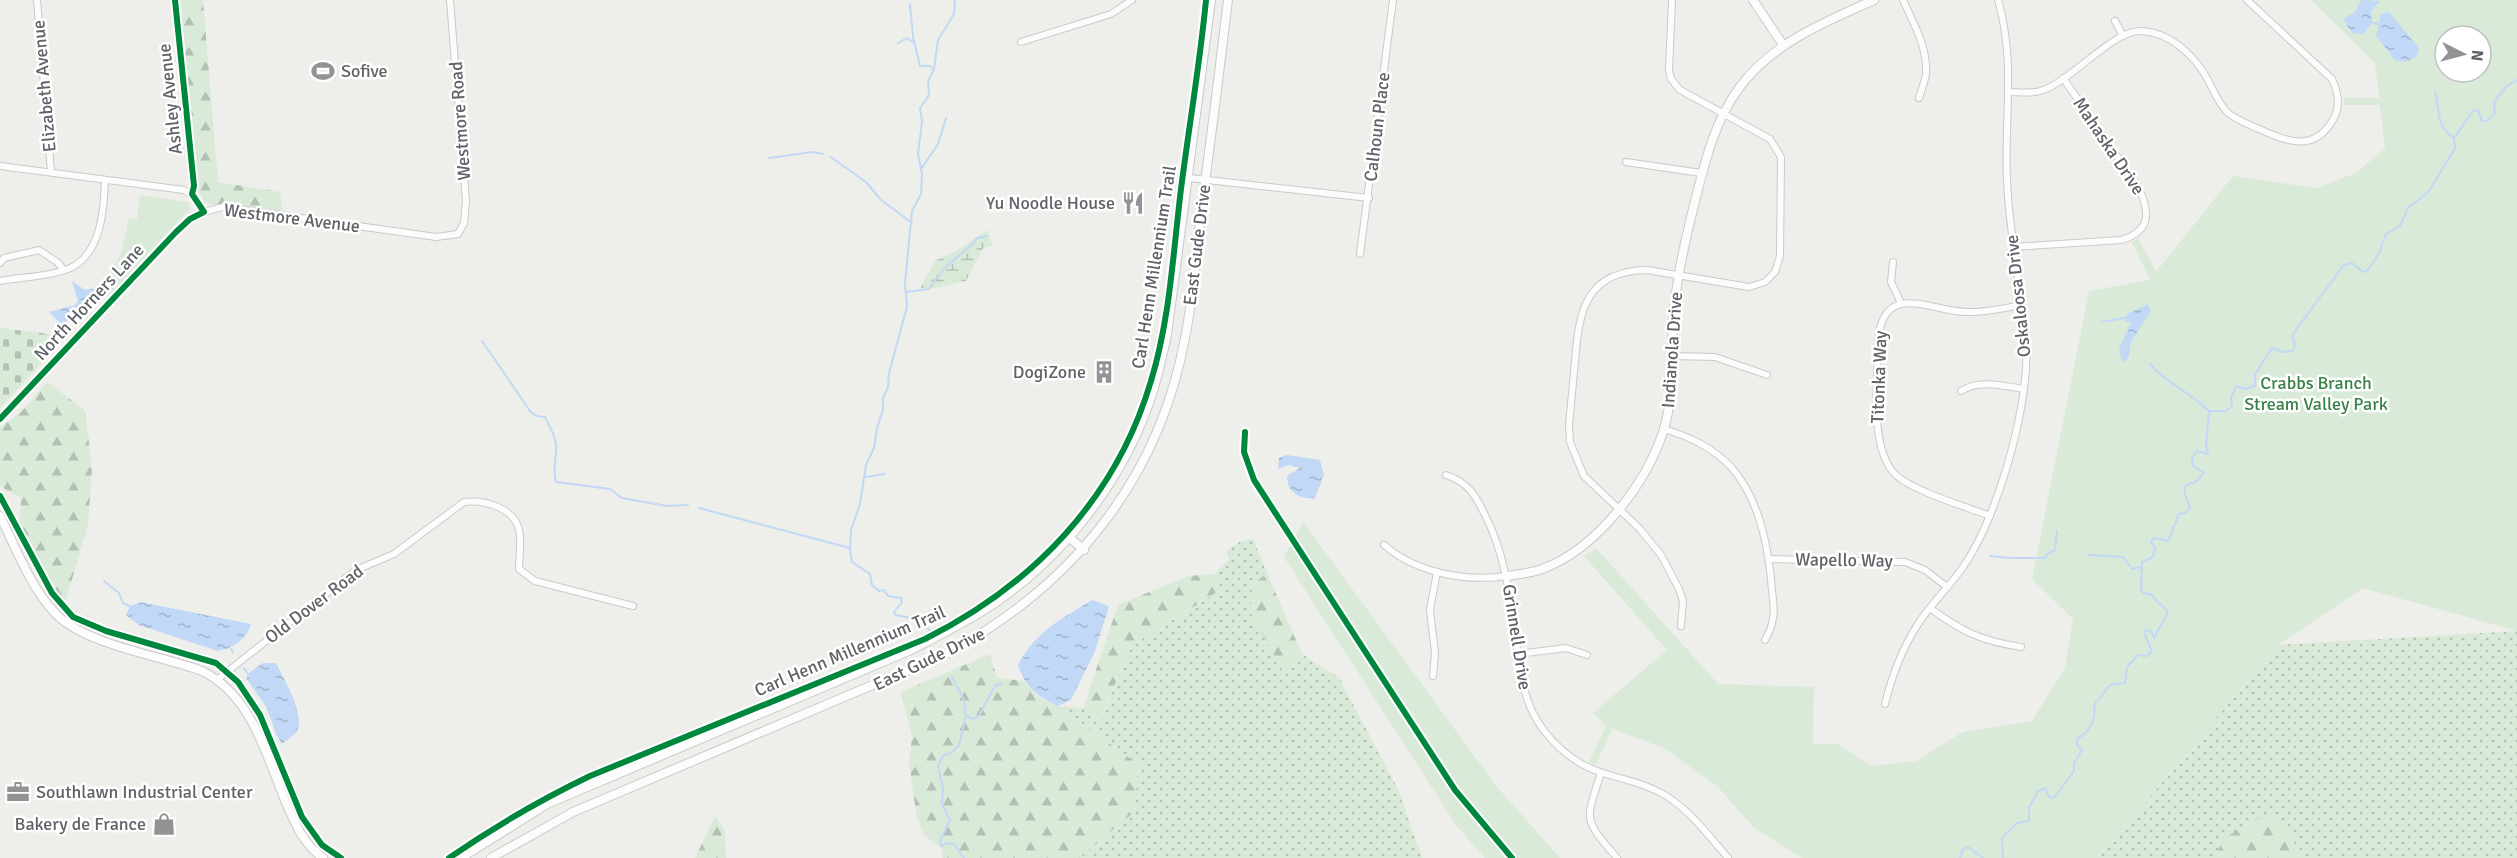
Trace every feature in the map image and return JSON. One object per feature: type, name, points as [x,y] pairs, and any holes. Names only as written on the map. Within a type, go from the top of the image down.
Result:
[{"type":"main road","name":"East Gude Drive","points":[[461,858],[547,804],[902,654],[948,631],[998,601],[1070,538],[1111,480],[1154,389],[1167,335],[1189,178],[1210,0]]},
{"type":"main road","name":"East Gude Drive","points":[[491,858],[573,812],[881,684],[948,653],[983,634],[1021,607],[1084,550],[1118,503],[1150,450],[1170,395],[1185,338],[1228,0]]},
{"type":"main road","points":[[1754,0],[1783,45]]},
{"type":"main road","name":"Indianola Drive","points":[[1507,576],[1542,569],[1567,556],[1619,511],[1639,483],[1664,429],[1670,399],[1677,275],[1709,144],[1722,114],[1740,86],[1783,45],[1874,0]]},
{"type":"main road","points":[[0,516],[40,594],[65,622],[93,637],[194,668],[218,679],[234,694],[245,708],[295,825],[306,842],[323,858]]},
{"type":"main road","points":[[1070,538],[1084,550]]},
{"type":"street","name":"Elizabeth Avenue","points":[[37,0],[51,172]]},
{"type":"street","name":"Ashley Avenue","points":[[175,0],[194,186],[192,194]]},
{"type":"street","name":"Westmore Road","points":[[450,0],[466,201],[462,228],[452,236]]},
{"type":"street","points":[[1021,42],[1111,14],[1132,0]]},
{"type":"street","name":"Calhoun Place","points":[[1360,254],[1393,0]]},
{"type":"street","points":[[1672,0],[1669,70],[1671,79],[1680,90],[1770,139],[1781,157],[1780,256],[1775,272],[1765,282],[1749,287],[1647,270],[1631,270],[1610,277],[1596,287],[1584,304],[1578,326],[1569,425],[1570,442],[1584,476],[1639,528],[1666,564],[1683,601],[1681,626]]},
{"type":"street","points":[[1903,0],[1925,57],[1926,74],[1919,98]]},
{"type":"street","name":"Oskaloosa Drive","points":[[1885,704],[1892,675],[1903,651],[1930,608],[1971,554],[1990,516],[2018,423],[2024,388],[2026,341],[2013,247],[2007,181],[2009,60],[1998,0]]},
{"type":"street","points":[[2008,92],[2041,91],[2123,36],[2140,31],[2169,39],[2184,49],[2199,66],[2216,99],[2237,119],[2290,141],[2312,140],[2322,134],[2336,115],[2338,92],[2332,79],[2247,0]]},
{"type":"street","points":[[2115,21],[2123,36]]},
{"type":"street","name":"Mahaska Drive","points":[[2013,247],[2121,240],[2136,233],[2146,218],[2146,202],[2138,185],[2063,78]]},
{"type":"street","points":[[1626,162],[1701,173]]},
{"type":"street","points":[[0,166],[184,190],[192,194]]},
{"type":"street","points":[[1189,178],[1369,198]]},
{"type":"street","points":[[0,281],[64,270],[80,262],[87,255],[95,240],[102,217],[105,180]]},
{"type":"street","name":"Westmore Avenue","points":[[192,194],[204,212],[223,207],[436,237],[452,236]]},
{"type":"street","name":"North Horners Lane","points":[[0,419],[176,232],[190,219],[204,212]]},
{"type":"street","points":[[0,263],[4,258],[39,250],[57,262],[64,270]]},
{"type":"street","points":[[1893,262],[1891,282],[1901,303],[1918,303],[1966,312],[2022,305]]},
{"type":"street","name":"Titonka Way","points":[[1901,303],[1886,313],[1879,333],[1877,437],[1882,455],[1890,469],[1908,483],[1990,516]]},
{"type":"street","points":[[1672,356],[1714,357],[1767,375]]},
{"type":"street","points":[[1961,391],[1980,384],[2024,388]]},
{"type":"street","points":[[1664,429],[1704,444],[1733,469],[1746,490],[1758,518],[1770,559],[1774,616],[1765,640]]},
{"type":"street","name":"Grinnell Drive","points":[[1446,475],[1463,482],[1477,499],[1495,535],[1507,576],[1525,694],[1542,728],[1553,742],[1587,767],[1643,784],[1669,797],[1693,818],[1728,858]]},
{"type":"street","name":"Old Dover Road","points":[[218,679],[356,570],[394,554],[464,502],[476,501],[501,508],[513,517],[519,530],[519,569],[535,581],[633,606]]},
{"type":"street","name":"Indianola Drive","points":[[1384,545],[1399,558],[1437,572],[1483,579],[1507,576]]},
{"type":"street","name":"Wapello Way","points":[[1770,559],[1905,562],[1925,570],[1947,587]]},
{"type":"street","points":[[1433,676],[1435,653],[1430,610],[1437,572]]},
{"type":"street","points":[[1930,608],[1971,635],[1992,642],[2021,646]]},
{"type":"street","points":[[1518,654],[1566,648],[1587,655]]},
{"type":"street","points":[[1601,773],[1590,808],[1589,819],[1592,829],[1617,858]]},
{"type":"green space","points":[[178,0],[203,0],[218,182],[280,192],[282,212],[211,204],[205,202],[199,192]]},
{"type":"green space","name":"Crabbs Branch Stream Valley Park","points":[[2311,0],[2517,0],[2517,631],[2363,588],[2278,645],[2098,858],[1802,858],[1754,828],[1718,787],[1664,748],[1613,729],[1595,765],[1589,762],[1606,726],[1593,713],[1667,650],[1584,556],[1596,548],[1718,684],[1814,687],[1813,744],[1837,744],[1872,766],[1916,761],[1963,732],[2032,721],[2065,668],[2073,619],[2032,579],[2089,291],[2150,280],[2132,242],[2138,238],[2156,272],[2233,176],[2316,188],[2356,173],[2385,148],[2380,105],[2344,105],[2344,98],[2379,98],[2375,63]]},
{"type":"green space","points":[[140,195],[188,202],[190,209],[112,292],[105,289],[122,251],[129,218],[137,219]]},
{"type":"green space","points":[[987,230],[993,246],[983,248],[966,281],[920,288],[935,261],[961,248]]},
{"type":"green space","points":[[0,328],[67,336],[0,408]]},
{"type":"green space","points":[[47,382],[85,410],[92,468],[88,524],[64,607],[56,598],[20,527],[21,498],[0,486],[0,428],[22,411]]},
{"type":"green space","points":[[1303,522],[1497,787],[1560,858],[1485,858],[1456,825],[1284,557]]},
{"type":"green space","points":[[1253,539],[1267,573],[1252,585],[1283,671],[1302,654],[1339,678],[1399,791],[1422,858],[1079,858],[1091,846],[1139,765],[1058,706],[1083,708],[1101,719],[1132,645],[1219,591],[1215,574],[1229,560],[1227,550],[1241,541]]},
{"type":"green space","points":[[1267,573],[1302,654],[1283,671],[1250,612],[1252,585]]},
{"type":"green space","points":[[1215,574],[1219,591],[1132,645],[1100,719],[1083,708],[1118,605],[1188,576]]},
{"type":"green space","points":[[2517,631],[2517,858],[2098,858],[2278,645]]},
{"type":"green space","points":[[990,654],[997,678],[1024,681],[1037,696],[1058,706],[1139,765],[1134,812],[1079,858],[942,858],[942,849],[923,834],[916,813],[909,762],[912,737],[901,692]]},
{"type":"green space","points":[[715,816],[725,831],[726,858],[695,858]]},
{"type":"green space","points":[[2276,816],[2291,835],[2297,858],[2213,858],[2226,837],[2257,819]]},
{"type":"water","points":[[2361,0],[2380,1],[2371,11],[2372,23],[2363,34],[2352,33],[2343,19],[2355,12]]},
{"type":"water","points":[[2389,12],[2419,48],[2417,56],[2405,62],[2395,60],[2376,36],[2381,14]]},
{"type":"water","points":[[72,281],[85,290],[93,288],[96,290],[92,298],[65,323],[61,324],[49,312],[75,305],[78,301]]},
{"type":"water","points":[[2148,304],[2151,311],[2131,342],[2128,359],[2122,362],[2119,349],[2131,322],[2126,322],[2124,318]]},
{"type":"water","points":[[1287,455],[1320,460],[1324,475],[1315,498],[1304,498],[1292,491],[1287,476],[1300,468],[1289,465],[1278,469],[1279,458]]},
{"type":"water","points":[[1092,600],[1109,606],[1095,651],[1071,700],[1058,706],[1033,690],[1018,665],[1041,634]]},
{"type":"water","points":[[140,602],[251,624],[239,642],[218,651],[139,625],[126,615],[130,606]]},
{"type":"water","points":[[263,663],[276,663],[296,706],[299,724],[297,731],[282,744],[267,708],[246,678]]},
{"type":"waterway","points":[[931,631],[916,619],[895,615],[894,612],[902,602],[901,598],[888,596],[884,590],[879,591],[872,585],[870,574],[852,562],[850,551],[851,530],[860,504],[866,465],[874,448],[883,410],[883,398],[888,387],[889,373],[907,307],[905,283],[912,211],[921,194],[922,174],[918,154],[922,122],[920,108],[929,95],[928,81],[934,69],[938,40],[954,14],[955,0]]},
{"type":"waterway","points":[[910,4],[913,37],[920,66],[930,66],[934,69]]},
{"type":"waterway","points":[[2373,23],[2379,24]]},
{"type":"waterway","points":[[898,43],[907,38],[914,43]]},
{"type":"waterway","points":[[2003,858],[2002,838],[2017,823],[2029,821],[2029,808],[2038,791],[2045,788],[2049,797],[2054,798],[2074,771],[2074,763],[2082,750],[2077,745],[2077,739],[2092,725],[2094,705],[2110,685],[2125,683],[2127,667],[2138,655],[2147,656],[2152,651],[2144,633],[2146,630],[2151,631],[2154,638],[2168,612],[2150,594],[2143,593],[2141,589],[2142,562],[2153,557],[2155,548],[2151,541],[2154,538],[2168,541],[2179,514],[2185,513],[2190,507],[2185,494],[2185,486],[2197,481],[2204,473],[2192,465],[2192,459],[2197,451],[2208,454],[2206,443],[2209,411],[2225,411],[2232,406],[2231,398],[2236,386],[2245,389],[2255,386],[2255,374],[2272,348],[2283,352],[2293,351],[2295,345],[2292,335],[2344,265],[2352,263],[2363,272],[2367,271],[2379,253],[2386,234],[2400,226],[2408,208],[2429,191],[2455,148],[2454,138],[2473,111],[2478,110],[2482,121],[2487,121],[2495,114],[2494,102],[2507,86],[2517,80]]},
{"type":"waterway","points":[[2435,91],[2441,123],[2454,138]]},
{"type":"waterway","points":[[921,169],[938,144],[946,118]]},
{"type":"waterway","points":[[769,158],[812,152],[823,154]]},
{"type":"waterway","points":[[831,157],[867,183],[880,199],[912,223]]},
{"type":"waterway","points":[[906,292],[929,289],[945,267],[977,238],[988,236]]},
{"type":"waterway","points":[[2102,322],[2124,318]]},
{"type":"waterway","points":[[482,341],[530,411],[536,416],[545,417],[556,444],[554,472],[556,482],[610,489],[622,498],[667,506],[688,505]]},
{"type":"waterway","points":[[2150,364],[2208,410]]},
{"type":"waterway","points":[[866,477],[884,474]]},
{"type":"waterway","points":[[699,508],[850,548]]},
{"type":"waterway","points":[[1990,556],[2045,558],[2047,554],[2055,550],[2057,531]]},
{"type":"waterway","points":[[2088,555],[2123,557],[2132,569],[2141,567]]},
{"type":"waterway","points":[[104,581],[119,593],[123,603],[130,606]]},
{"type":"waterway","points":[[244,668],[248,674]]},
{"type":"waterway","points":[[952,677],[964,700],[966,715],[959,745],[952,752],[943,756],[938,766],[943,788],[942,804],[950,820],[940,841],[942,846],[947,843],[954,844],[964,858]]},
{"type":"waterway","points":[[966,715],[972,719],[978,717],[995,686],[1002,683]]},
{"type":"waterway","points":[[1960,858],[1963,849],[1968,847],[1983,858]]},
{"type":"cycle path","points":[[0,419],[176,232],[190,219],[204,212],[192,194],[194,186],[175,0]]},
{"type":"cycle path","name":"Carl Henn Millennium Trail","points":[[449,858],[518,814],[590,776],[925,639],[964,617],[1001,592],[1035,565],[1065,534],[1093,500],[1116,464],[1136,424],[1151,381],[1163,334],[1170,286],[1206,0]]},
{"type":"cycle path","points":[[1245,432],[1244,452],[1254,480],[1455,790],[1512,858]]},
{"type":"cycle path","points":[[0,496],[52,593],[73,617],[106,631],[216,663],[238,682],[260,715],[302,817],[322,845],[341,858]]},
{"type":"place","name":"Sofive","points":[[323,71]]},
{"type":"place","name":"Yu Noodle House","points":[[1133,203]]},
{"type":"place","name":"DogiZone","points":[[1104,372]]},
{"type":"place","name":"Southlawn Industrial Center","points":[[18,792]]},
{"type":"place","name":"Bakery de France","points":[[164,824]]}]
